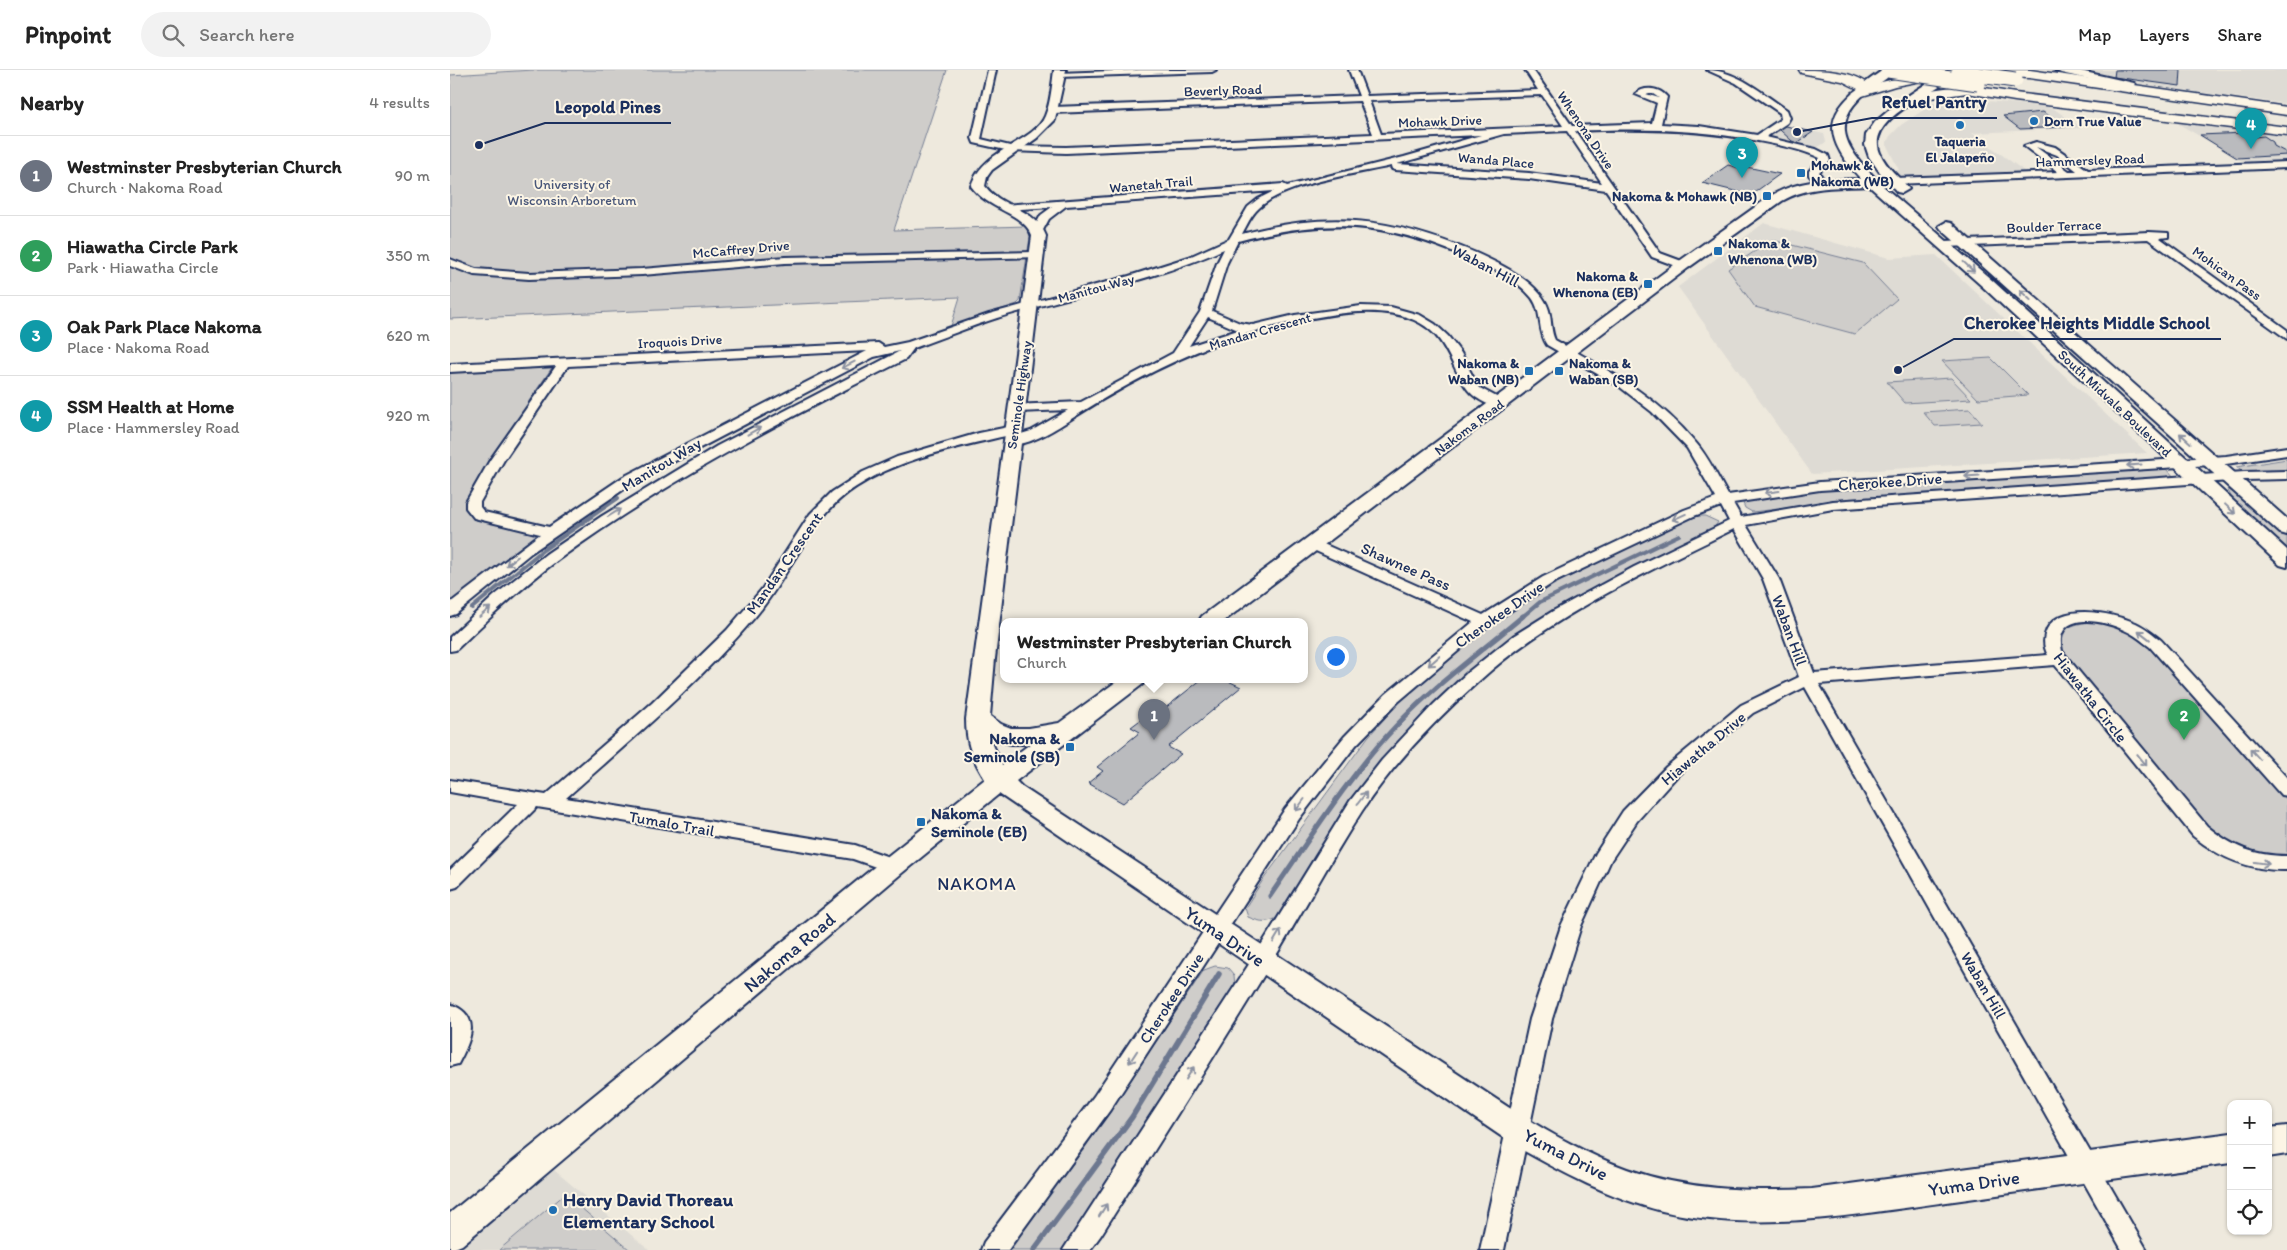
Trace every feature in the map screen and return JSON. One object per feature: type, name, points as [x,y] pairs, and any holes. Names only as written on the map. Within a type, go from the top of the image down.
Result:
[{"type":"highway","points":[[1806,70],[1854,80],[1862,90],[1936,73],[2015,73],[2287,111]]},
{"type":"highway","points":[[1889,70],[1975,86],[2287,125]]},
{"type":"highway","points":[[1936,73],[2015,97],[2287,131]]},
{"type":"highway","points":[[1936,73],[2017,75],[2119,88]]},
{"type":"highway","points":[[1918,94],[1936,73]]},
{"type":"highway","points":[[2017,75],[2287,116]]},
{"type":"highway","points":[[1918,94],[1975,86]]},
{"type":"main road","name":"South Midvale Boulevard","points":[[1889,70],[1862,90],[1846,107],[1840,118],[1838,132],[1848,156],[1873,182],[1945,244],[2287,561]]},
{"type":"main road","points":[[2060,70],[2090,78],[2140,87],[2287,107]]},
{"type":"main road","points":[[1038,230],[1028,219],[987,197],[978,186],[978,179],[989,165],[1042,131],[1051,117],[1059,73]]},
{"type":"main road","points":[[1915,199],[1895,181],[1874,155],[1871,138],[1875,128],[1880,123],[1918,94],[1936,73]]},
{"type":"main road","name":"Nakoma Road","points":[[1214,618],[1314,545],[1683,265],[1777,198],[1801,186],[1895,181]]},
{"type":"main road","name":"South Midvale Boulevard","points":[[1931,213],[2287,529]]},
{"type":"main road","name":"Seminole Highway","points":[[1000,781],[988,765],[977,734],[984,659],[1038,230]]},
{"type":"main road","name":"Nakoma Road","points":[[450,1234],[893,866],[1000,781],[1129,683]]},
{"type":"main road","points":[[978,720],[995,732],[1010,736],[1045,735],[1068,729]]},
{"type":"main road","name":"Yuma Drive","points":[[1000,781],[1013,793],[1262,961],[1518,1130],[1563,1156],[1611,1178],[1660,1194],[1725,1204],[1771,1207],[1812,1205],[2227,1149]]},
{"type":"main road","points":[[2272,1142],[2287,1140]]},
{"type":"street","name":"Mohawk Drive","points":[[992,70],[976,138],[977,141],[1017,148],[1066,150],[1656,126],[1704,129],[1758,138],[1813,151],[1825,157],[1825,161],[1814,171],[1814,175],[1821,184]]},
{"type":"street","points":[[1059,73],[1212,70]]},
{"type":"street","points":[[1353,70],[1378,137]]},
{"type":"street","name":"Whenona Drive","points":[[1529,70],[1656,255],[1683,265]]},
{"type":"street","points":[[1711,70],[1739,81],[1784,112],[1786,118],[1784,121],[1758,138]]},
{"type":"street","name":"Beverly Road","points":[[1053,110],[1544,92]]},
{"type":"street","points":[[1656,126],[1662,102]]},
{"type":"street","points":[[1260,201],[1298,186],[1380,166],[1501,132]]},
{"type":"street","points":[[2067,174],[2029,146],[2035,144],[2046,145],[2087,174]]},
{"type":"street","name":"Hammersley Road","points":[[1895,181],[2287,165]]},
{"type":"street","name":"Wanda Place","points":[[1380,166],[1502,174],[1608,187]]},
{"type":"street","name":"Wanetah Trail","points":[[1006,208],[1298,186]]},
{"type":"street","points":[[1246,189],[1260,201]]},
{"type":"street","points":[[1259,216],[1260,201]]},
{"type":"street","points":[[1038,230],[1045,217],[1063,204]]},
{"type":"street","points":[[1176,356],[1206,312],[1222,263],[1243,221],[1259,216],[1279,227]]},
{"type":"street","name":"Waban Hill","points":[[1234,240],[1279,227],[1332,222],[1376,224],[1402,229],[1452,247],[1493,266],[1528,288],[1542,304],[1548,337],[1556,346],[1624,384],[1677,428],[1692,446],[1771,579],[1808,679],[1836,724],[2135,1250]]},
{"type":"street","name":"Boulder Terrace","points":[[1945,244],[2164,234]]},
{"type":"street","name":"Mohican Pass","points":[[2149,235],[2287,335]]},
{"type":"street","name":"Manitou Way","points":[[450,611],[552,532],[652,466],[870,354],[910,345],[1030,305],[1133,278],[1193,259],[1234,240]]},
{"type":"street","name":"McCaffrey Drive","points":[[450,262],[474,272],[529,276],[642,272],[810,259],[1036,255]]},
{"type":"street","points":[[1193,259],[1222,263]]},
{"type":"street","name":"Mandan Crescent","points":[[450,882],[542,801],[659,707],[720,646],[767,592],[804,531],[824,507],[861,479],[911,456],[997,432],[1013,436],[1032,437],[1046,430],[1081,406],[1176,356],[1256,329],[1306,316],[1334,312],[1380,311],[1416,317],[1430,325],[1440,334],[1460,362],[1477,393],[1500,404]]},
{"type":"street","points":[[1206,312],[1219,320],[1237,326],[1256,329]]},
{"type":"street","name":"Manitou Way","points":[[450,646],[512,589],[597,524],[730,444],[803,404],[902,356],[910,345]]},
{"type":"street","name":"Iroquois Drive","points":[[450,368],[910,345]]},
{"type":"street","points":[[552,532],[479,515],[473,508],[473,502],[497,460],[565,362]]},
{"type":"street","name":"Mandan Crescent","points":[[1017,408],[1081,406]]},
{"type":"street","name":"Cherokee Drive","points":[[993,1250],[1102,1103],[1292,814],[1350,742],[1392,698],[1484,621],[1548,580],[1649,530],[1724,500],[1820,486],[2258,457],[2287,451]]},
{"type":"street","name":"Cherokee Drive","points":[[1075,1250],[1092,1227],[1262,961],[1356,806],[1388,764],[1439,708],[1474,676],[1519,640],[1558,614],[1639,570],[1738,522],[1833,506],[2229,477],[2287,475]]},
{"type":"street","points":[[510,523],[550,518],[593,504]]},
{"type":"street","name":"Shawnee Pass","points":[[1314,545],[1484,621]]},
{"type":"street","name":"Hiawatha Circle","points":[[2287,790],[2158,647],[2138,631],[2119,622],[2098,618],[2085,618],[2062,623],[2055,628],[2051,638],[2054,652],[2186,816],[2221,848],[2245,860],[2271,864],[2287,863]]},
{"type":"street","name":"Hiawatha Drive","points":[[1492,1250],[1541,1019],[1571,926],[1603,858],[1630,816],[1672,771],[1747,710],[1808,679],[2060,659]]},
{"type":"street","name":"Tumalo Trail","points":[[450,786],[855,852],[893,866]]},
{"type":"street","points":[[450,1013],[455,1015],[461,1022],[461,1031],[458,1042],[450,1057]]},
{"type":"shaded area","points":[[2072,70],[2287,70],[2287,104],[2150,86]]},
{"type":"shaded area","points":[[1943,97],[2043,106],[2054,109],[2082,128],[1972,133],[2031,176],[1895,181],[1886,172],[1899,170],[1886,144],[1890,136],[1901,125]]},
{"type":"shaded area","points":[[2172,120],[2287,133],[2287,165],[2251,166]]},
{"type":"shaded area","points":[[1779,124],[1824,134],[1826,142],[1815,149],[1758,138]]},
{"type":"shaded area","points":[[1764,223],[1889,258],[1936,255],[2147,453],[1812,474],[1678,287]]},
{"type":"shaded area","name":"Henry David Thoreau Elementary School","points":[[554,1170],[649,1250],[455,1250]]},
{"type":"green space","name":"University of Wisconsin Arboretum","points":[[533,70],[947,70],[894,230],[1027,226],[1030,237],[1020,301],[1017,304],[951,326],[960,297],[450,319],[450,75]]},
{"type":"green space","points":[[1772,240],[1863,263],[1897,299],[1855,334],[1755,307],[1728,269]]},
{"type":"green space","points":[[1991,358],[2028,395],[1978,399],[1942,361]]},
{"type":"green space","points":[[553,366],[529,401],[531,410],[477,492],[479,515],[551,532],[450,611],[450,371]]},
{"type":"green space","points":[[1951,378],[1971,399],[1905,403],[1887,382]]},
{"type":"green space","points":[[1970,409],[1982,423],[1935,426],[1923,412]]},
{"type":"green space","points":[[2287,459],[2287,471],[2243,472],[2236,467]]},
{"type":"green space","points":[[2167,469],[2175,478],[1822,504],[1752,512],[1745,508],[1743,503],[1745,500],[1752,498],[1830,489]]},
{"type":"green space","points":[[2227,489],[2245,499],[2287,536],[2287,548],[2233,500]]},
{"type":"green space","points":[[1691,516],[1705,516],[1718,522],[1714,528],[1580,597],[1445,697],[1281,916],[1265,921],[1248,917],[1245,908],[1263,880],[1368,737],[1403,698],[1441,663],[1485,630],[1553,585]]},
{"type":"green space","points":[[2089,622],[2122,628],[2141,639],[2184,684],[2287,800],[2287,855],[2257,856],[2215,836],[2062,652],[2060,644],[2062,633],[2070,627]]},
{"type":"green space","points":[[1215,966],[1228,968],[1234,975],[1235,987],[1064,1250],[1007,1250],[1084,1149],[1204,970]]},
{"type":"green space","points":[[565,1194],[630,1250],[499,1250]]},
{"type":"building","points":[[2115,70],[2181,70],[2180,86],[2114,77]]},
{"type":"building","name":"Dorn True Value","points":[[2043,112],[2065,127],[2020,129],[2003,116]]},
{"type":"building","points":[[1786,126],[1813,132],[1797,143],[1780,130]]},
{"type":"building","points":[[2245,133],[2253,137],[2264,136],[2273,142],[2274,146],[2287,153],[2287,155],[2237,158],[2200,135]]},
{"type":"building","points":[[1728,165],[1780,174],[1751,195],[1702,183]]},
{"type":"building","points":[[1197,683],[1232,683],[1241,687],[1168,747],[1181,754],[1123,803],[1088,783],[1103,771],[1097,767],[1140,732],[1131,727],[1155,709],[1161,707],[1164,709]]},
{"type":"waterway","points":[[472,608],[543,550],[618,498]]},
{"type":"waterway","points":[[1521,618],[1540,602],[1679,535]]},
{"type":"waterway","points":[[1270,896],[1346,787],[1396,726],[1442,683],[1523,616]]},
{"type":"waterway","points":[[1034,1250],[1132,1117],[1219,974]]},
{"type":"place","name":"Dorn True Value","points":[[2034,121]]},
{"type":"place","name":"Taqueria El Jalapeño","points":[[1960,125]]},
{"type":"place","name":"Refuel Pantry","points":[[1797,132]]},
{"type":"place","name":"Leopold Pines","points":[[479,145]]},
{"type":"place","name":"SSM Health at Home","points":[[2251,149]]},
{"type":"place","name":"Mohawk & Nakoma (WB)","points":[[1801,173]]},
{"type":"place","name":"Oak Park Place Nakoma","points":[[1742,178]]},
{"type":"place","name":"Nakoma & Mohawk (NB)","points":[[1767,196]]},
{"type":"place","name":"Nakoma & Whenona (WB)","points":[[1718,251]]},
{"type":"place","name":"Nakoma & Whenona (EB)","points":[[1648,284]]},
{"type":"place","name":"Cherokee Heights Middle School","points":[[1898,370]]},
{"type":"place","name":"Nakoma & Waban (NB)","points":[[1529,371]]},
{"type":"place","name":"Nakoma & Waban (SB)","points":[[1559,371]]},
{"type":"place","name":"Westminster Presbyterian Church","points":[[1154,740]]},
{"type":"place","name":"Hiawatha Circle Park","points":[[2184,740]]},
{"type":"place","name":"Nakoma & Seminole (SB)","points":[[1070,747]]},
{"type":"place","name":"Nakoma & Seminole (EB)","points":[[921,822]]},
{"type":"place","name":"Henry David Thoreau Elementary School","points":[[553,1210]]},
{"type":"district","name":"NAKOMA","points":[[977,884]]}]
